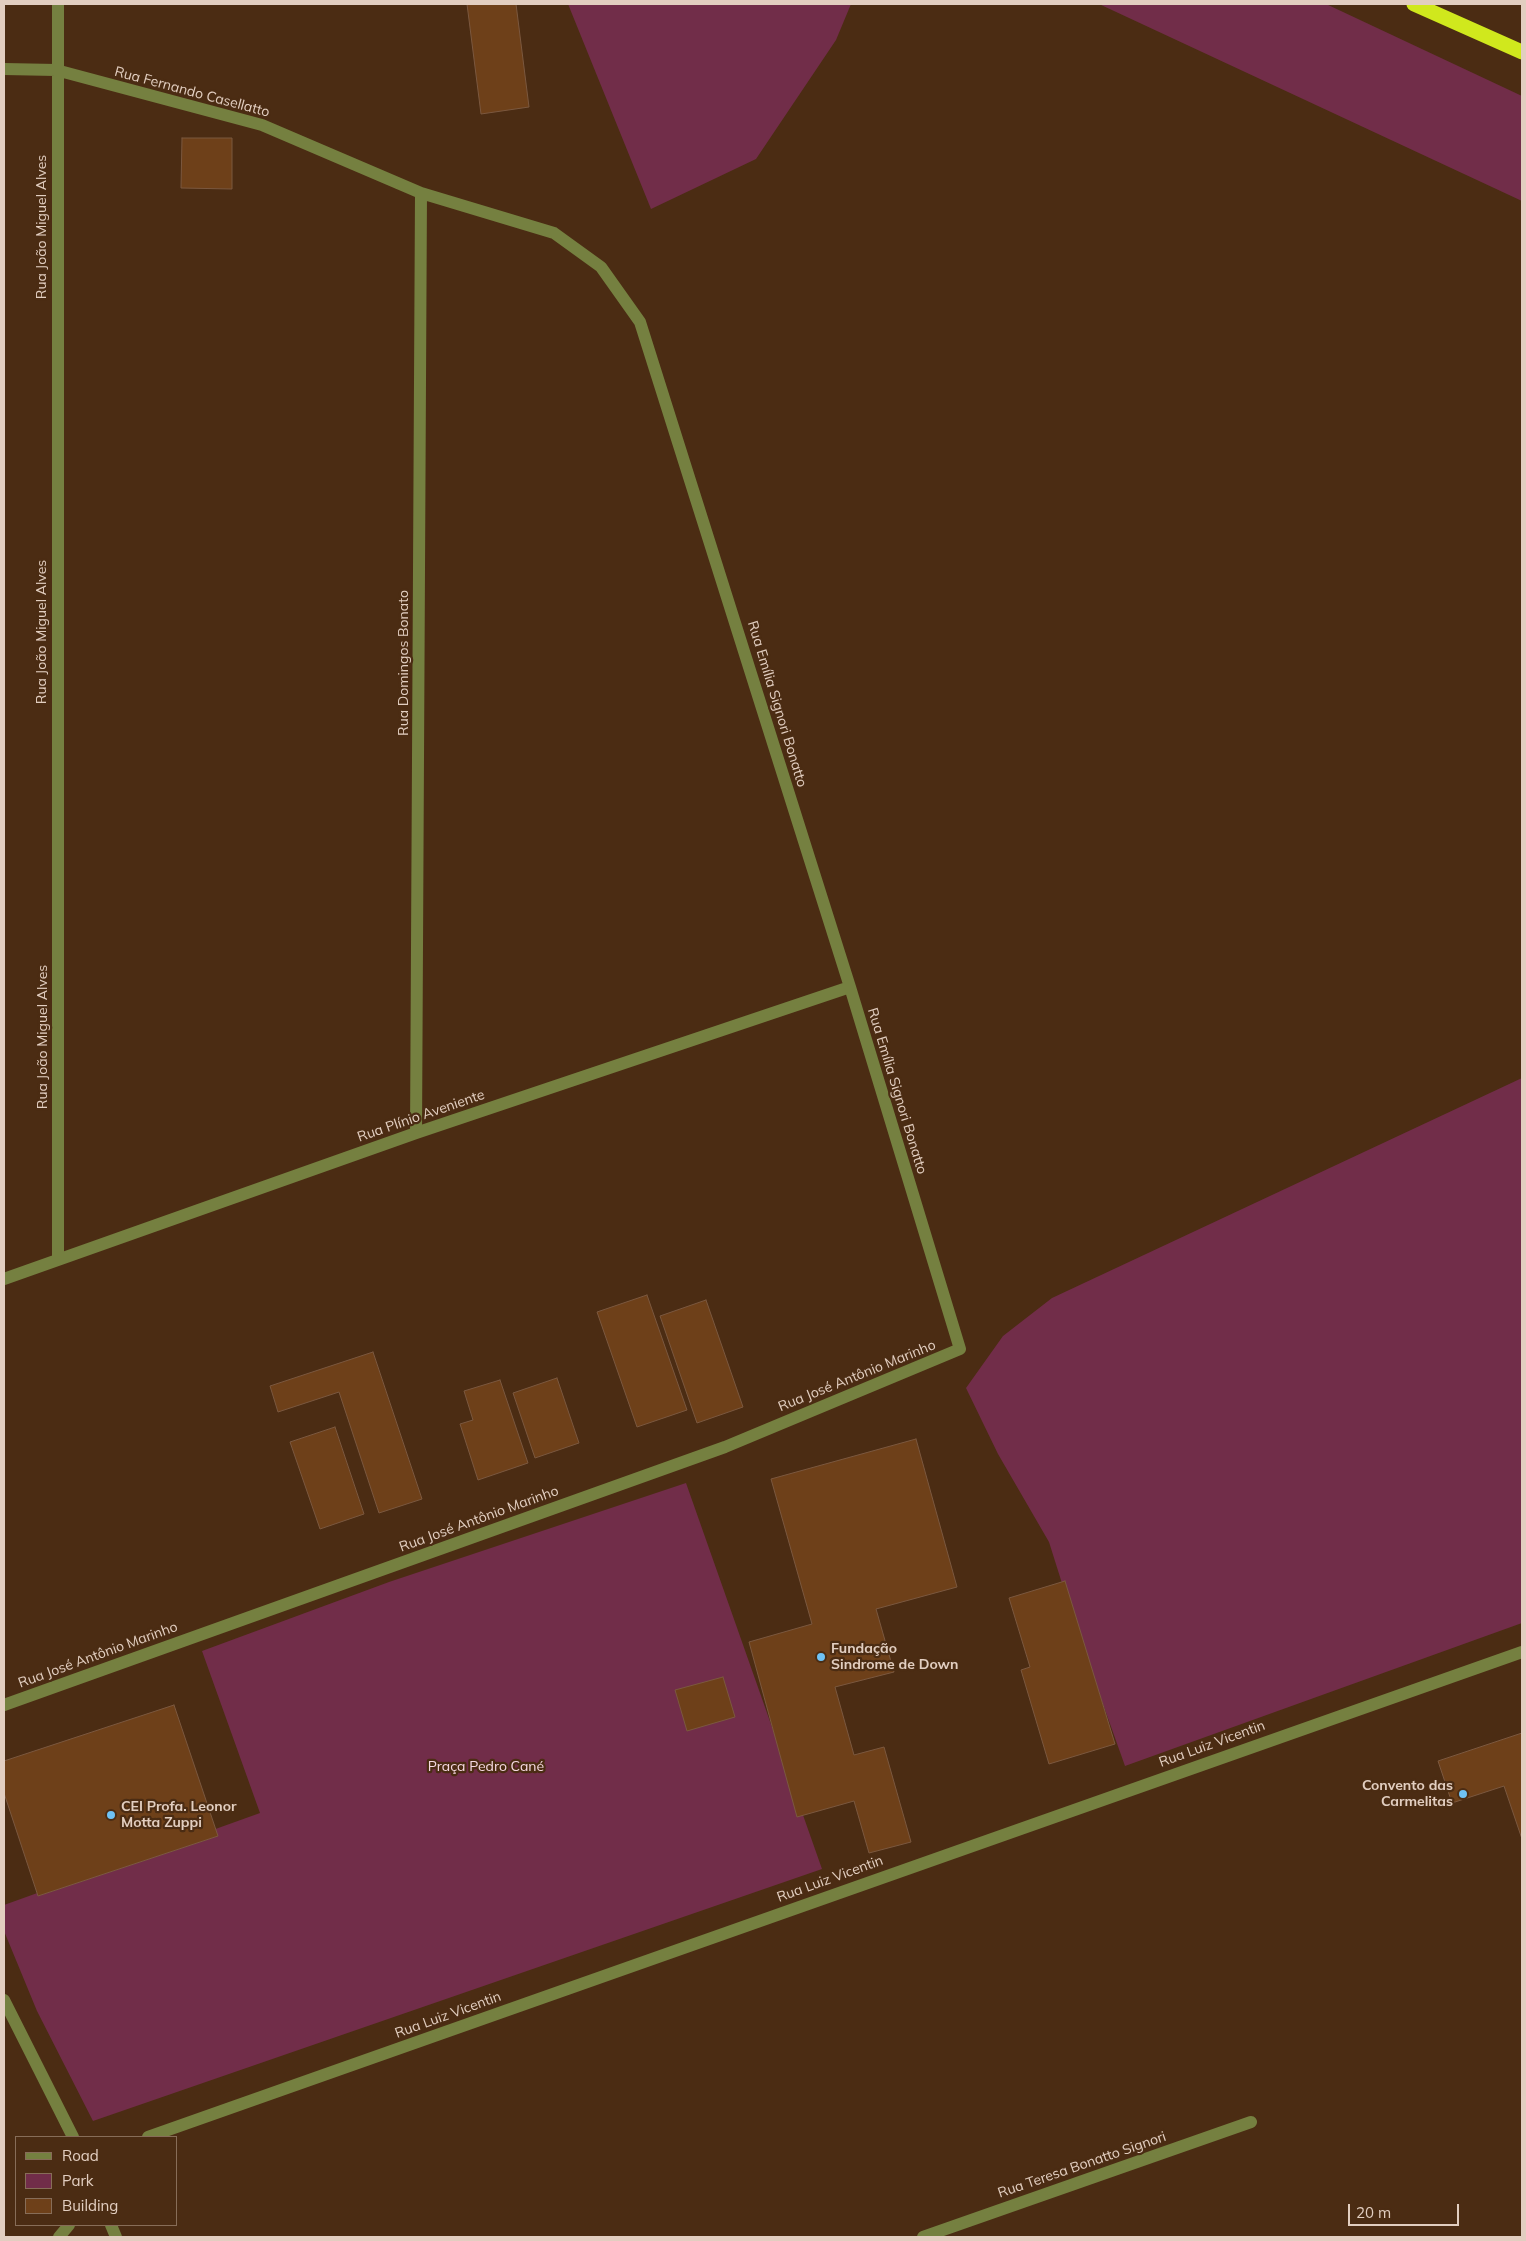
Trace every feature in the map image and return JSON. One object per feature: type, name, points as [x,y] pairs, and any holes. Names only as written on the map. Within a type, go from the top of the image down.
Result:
[{"type":"highway","points":[[1414,4],[1522,52]]},
{"type":"street","name":"Rua João Miguel Alves","points":[[58,4],[56,70],[58,1260]]},
{"type":"street","name":"Rua Fernando Casellatto","points":[[4,69],[56,70],[262,125],[421,193]]},
{"type":"street","name":"Rua Emília Signori Bonatto","points":[[421,193],[554,232],[601,267],[640,322],[850,987],[960,1349]]},
{"type":"street","name":"Rua Domingos Bonato","points":[[416,1133],[421,193]]},
{"type":"street","name":"Rua Plínio Aveniente","points":[[4,1279],[416,1133],[850,987]]},
{"type":"street","name":"Rua José Antônio Marinho","points":[[4,1705],[725,1447],[960,1349]]},
{"type":"street","name":"Rua Luiz Vicentin","points":[[151,2136],[1522,1652]]},
{"type":"street","points":[[4,2000],[72,2136]]},
{"type":"street","name":"Rua Teresa Bonatto Signori","points":[[923,2237],[1251,2122]]},
{"type":"street","points":[[59,2237],[68,2226]]},
{"type":"green space","points":[[568,4],[851,4],[836,40],[756,159],[651,209]]},
{"type":"green space","points":[[1099,4],[1326,4],[1522,96],[1522,201]]},
{"type":"green space","points":[[1522,1078],[1522,1623],[1125,1766],[1077,1631],[1049,1542],[998,1454],[966,1388],[1003,1336],[1052,1298]]},
{"type":"green space","name":"Praça Pedro Cané","points":[[686,1483],[822,1869],[93,2121],[37,2011],[4,1931],[4,1905],[260,1813],[202,1651],[389,1582]]},
{"type":"building","points":[[467,4],[516,4],[529,107],[481,114]]},
{"type":"building","points":[[182,138],[232,138],[232,189],[181,188]]},
{"type":"building","points":[[647,1295],[687,1410],[637,1427],[597,1312]]},
{"type":"building","points":[[706,1300],[743,1407],[697,1423],[660,1316]]},
{"type":"building","points":[[373,1352],[422,1499],[379,1513],[339,1392],[278,1412],[270,1386]]},
{"type":"building","points":[[557,1378],[579,1443],[535,1458],[513,1393]]},
{"type":"building","points":[[500,1380],[528,1463],[478,1480],[460,1424],[473,1420],[464,1391]]},
{"type":"building","points":[[335,1427],[364,1514],[320,1529],[290,1442]]},
{"type":"building","name":"Fundação Sindrome de Down","points":[[916,1439],[957,1587],[876,1609],[894,1672],[835,1687],[854,1755],[884,1747],[911,1842],[869,1853],[854,1801],[797,1817],[749,1642],[812,1624],[771,1479]]},
{"type":"building","points":[[1065,1581],[1115,1744],[1049,1764],[1021,1670],[1030,1667],[1009,1598]]},
{"type":"building","points":[[723,1677],[735,1717],[687,1731],[675,1690]]},
{"type":"building","name":"CEI Profa. Leonor Motta Zuppi","points":[[174,1705],[218,1836],[38,1896],[4,1793],[4,1761]]},
{"type":"building","name":"Convento das Carmelitas","points":[[1522,1733],[1522,1839],[1504,1786],[1452,1803],[1438,1761]]},
{"type":"place","name":"Fundação Sindrome de Down","points":[[821,1657]]},
{"type":"place","name":"Convento das Carmelitas","points":[[1463,1794]]},
{"type":"place","name":"CEI Profa. Leonor Motta Zuppi","points":[[111,1815]]}]
